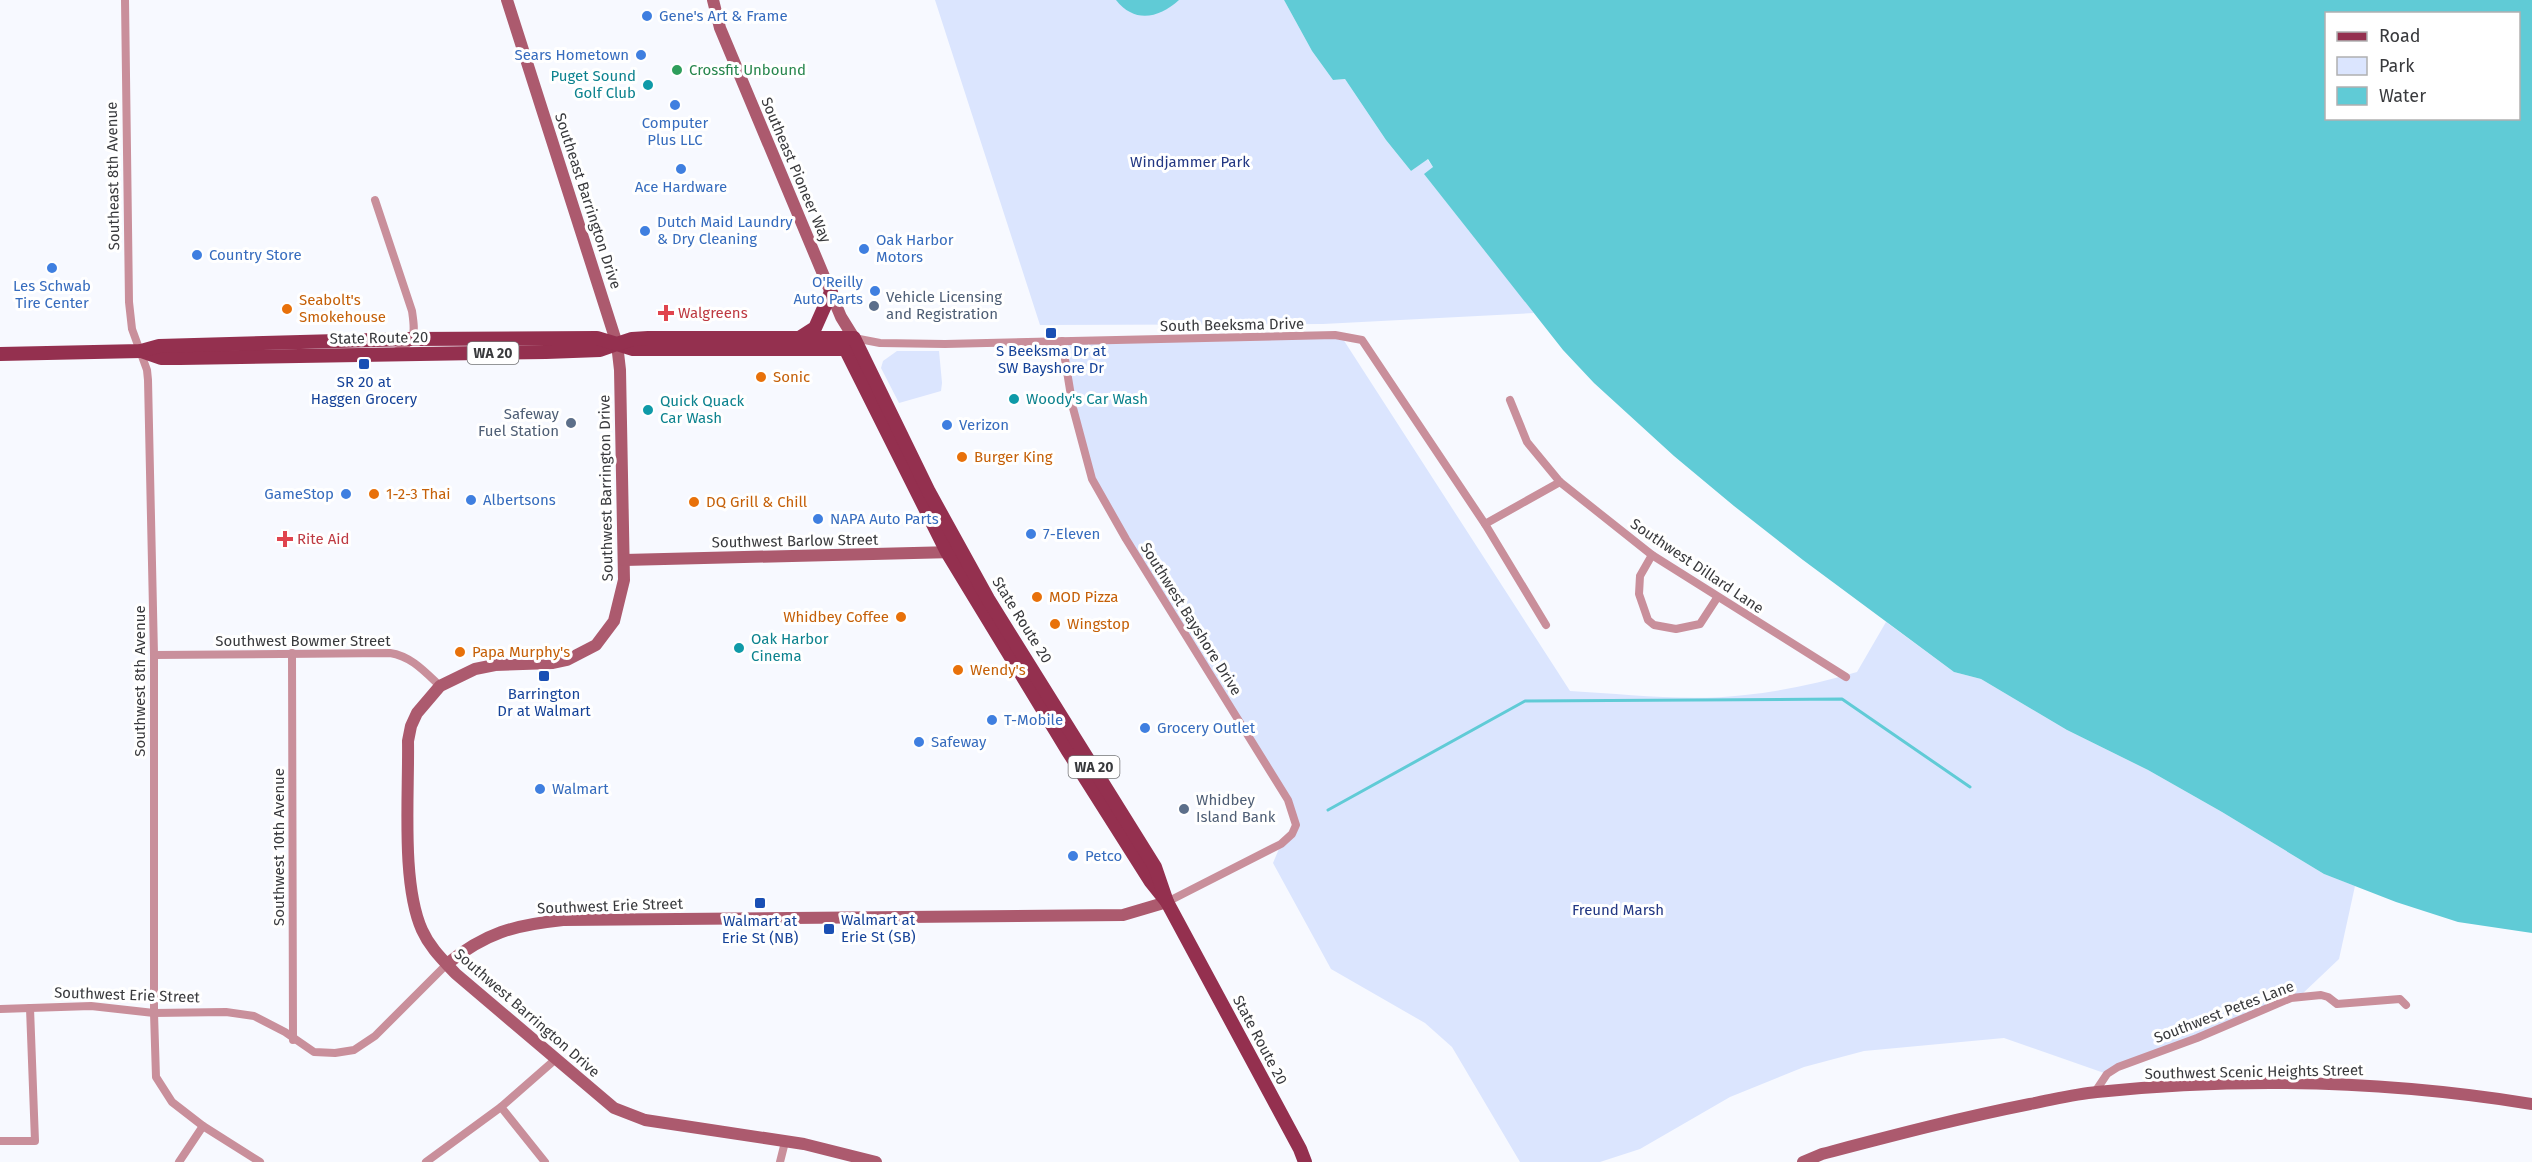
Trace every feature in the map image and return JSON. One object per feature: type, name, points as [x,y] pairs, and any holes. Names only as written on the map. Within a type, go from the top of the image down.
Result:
[{"type":"main road","points":[[801,337],[815,328],[831,292]]},
{"type":"main road","name":"State Route 20","points":[[141,351],[161,358],[600,350],[632,339],[648,338],[801,337],[850,344]]},
{"type":"main road","name":"State Route 20","points":[[0,354],[141,351],[159,346],[412,339],[597,338],[633,349],[850,344]]},
{"type":"main road","name":"State Route 20","points":[[850,344],[988,599],[1155,867],[1167,902],[1305,1162]]},
{"type":"main road","name":"WA 20","points":[[850,344],[947,552]]},
{"type":"main road","name":"State Route 20","points":[[947,552],[1068,752],[1151,882],[1167,902]]},
{"type":"street","name":"Southeast 8th Avenue","points":[[124,0],[129,302],[132,329],[141,351]]},
{"type":"street","name":"Southeast Barrington Drive","points":[[507,0],[617,344]]},
{"type":"street","name":"Southeast Pioneer Way","points":[[713,0],[720,28],[841,316],[850,344]]},
{"type":"street","points":[[375,200],[412,310],[414,328],[412,339],[407,346],[389,354]]},
{"type":"street","name":"South Beeksma Drive","points":[[850,344],[1062,342],[1335,335],[1362,340],[1485,524],[1546,625]]},
{"type":"street","name":"Southwest Bayshore Drive","points":[[1062,342],[1073,408],[1092,479],[1126,540],[1288,800],[1296,825],[1292,834],[1281,844],[1167,902]]},
{"type":"street","name":"Southwest Barrington Drive","points":[[617,344],[620,369],[624,560],[624,580],[619,608],[605,635],[596,645],[567,660],[553,663],[495,665],[475,669],[440,686],[417,713],[408,741],[409,872],[411,894],[422,930],[435,952],[447,964],[614,1108],[635,1117],[785,1142],[876,1162]]},
{"type":"street","name":"Southwest 8th Avenue","points":[[141,351],[148,380],[154,655],[156,1077],[172,1102],[203,1126],[260,1162]]},
{"type":"street","name":"Southwest Dillard Lane","points":[[1509,400],[1527,442],[1560,482],[1652,555],[1846,677]]},
{"type":"street","points":[[1485,524],[1560,482]]},
{"type":"street","name":"Southwest Barlow Street","points":[[624,560],[947,552],[954,552],[966,559]]},
{"type":"street","points":[[1652,555],[1640,576],[1639,594],[1648,620],[1654,625],[1676,629],[1700,624],[1717,598]]},
{"type":"street","name":"Southwest 10th Avenue","points":[[292,653],[293,1040]]},
{"type":"street","name":"Southwest Bowmer Street","points":[[154,655],[400,654],[440,686]]},
{"type":"street","name":"Southwest Erie Street","points":[[0,1009],[91,1006],[154,1013],[226,1012],[254,1016],[314,1052],[335,1053],[354,1050],[375,1036],[447,964],[476,942],[504,930],[529,923],[563,920],[1123,915],[1167,902]]},
{"type":"street","name":"Southwest Petes Lane","points":[[2094,1092],[2107,1074],[2118,1067],[2197,1038],[2291,998],[2321,995],[2337,1004],[2400,999],[2406,1005]]},
{"type":"street","points":[[0,1141],[35,1141],[30,1008]]},
{"type":"street","points":[[426,1162],[501,1107],[557,1058]]},
{"type":"street","name":"Southwest Scenic Heights Street","points":[[1803,1162],[1822,1154],[1950,1120],[2094,1092],[2190,1085],[2341,1084],[2486,1096],[2532,1104]]},
{"type":"street","points":[[501,1107],[545,1162]]},
{"type":"street","points":[[179,1162],[203,1126]]},
{"type":"street","points":[[780,1162],[785,1142]]},
{"type":"green space","name":"Windjammer Park","points":[[935,0],[1284,0],[1312,51],[1333,80],[1345,79],[1386,140],[1411,171],[1427,159],[1433,167],[1425,175],[1534,313],[1323,324],[1040,325]]},
{"type":"green space","name":"Freund Marsh","points":[[1341,336],[1570,691],[1701,698],[1745,695],[1829,680],[1857,672],[1886,622],[1954,672],[1981,679],[2067,730],[2148,770],[2222,812],[2324,874],[2355,886],[2339,959],[2300,996],[2107,1074],[2004,1038],[1864,1051],[1804,1067],[1730,1097],[1640,1149],[1600,1162],[1520,1162],[1452,1047],[1425,1023],[1331,969],[1273,863],[1281,844],[1292,834],[1294,812],[1092,479],[1062,342]]},
{"type":"green space","points":[[897,351],[939,351],[941,391],[899,403],[881,368],[883,361]]},
{"type":"water","points":[[1116,0],[1179,0],[1163,11],[1147,16],[1131,13]]},
{"type":"water","points":[[1284,0],[2532,0],[2532,933],[2458,922],[2396,902],[2324,874],[2148,770],[2067,730],[1981,679],[1954,672],[1734,506],[1674,456],[1594,383],[1563,350],[1424,174],[1433,167],[1428,159],[1411,171],[1386,140],[1345,79],[1333,80],[1312,51]]},
{"type":"waterway","points":[[1328,810],[1525,701],[1842,699],[1970,787]]},
{"type":"place","name":"Gene's Art & Frame","points":[[647,16]]},
{"type":"place","name":"Sears Hometown","points":[[641,55]]},
{"type":"place","name":"Crossfit Unbound","points":[[677,70]]},
{"type":"place","name":"Puget Sound Golf Club","points":[[648,85]]},
{"type":"place","name":"Computer Plus LLC","points":[[675,105]]},
{"type":"place","name":"Ace Hardware","points":[[681,169]]},
{"type":"place","name":"Dutch Maid Laundry & Dry Cleaning","points":[[645,231]]},
{"type":"place","name":"Oak Harbor Motors","points":[[864,249]]},
{"type":"place","name":"Country Store","points":[[197,255]]},
{"type":"place","name":"Les Schwab Tire Center","points":[[52,268]]},
{"type":"place","name":"O'Reilly Auto Parts","points":[[875,291]]},
{"type":"place","name":"Vehicle Licensing and Registration","points":[[874,306]]},
{"type":"place","name":"Seabolt's Smokehouse","points":[[287,309]]},
{"type":"place","name":"Walgreens","points":[[666,313]]},
{"type":"place","name":"S Beeksma Dr at SW Bayshore Dr","points":[[1051,333]]},
{"type":"place","name":"SR 20 at Haggen Grocery","points":[[364,364]]},
{"type":"place","name":"Sonic","points":[[761,377]]},
{"type":"place","name":"Woody's Car Wash","points":[[1014,399]]},
{"type":"place","name":"Quick Quack Car Wash","points":[[648,410]]},
{"type":"place","name":"Safeway Fuel Station","points":[[571,423]]},
{"type":"place","name":"Verizon","points":[[947,425]]},
{"type":"place","name":"Burger King","points":[[962,457]]},
{"type":"place","name":"GameStop","points":[[346,494]]},
{"type":"place","name":"1-2-3 Thai","points":[[374,494]]},
{"type":"place","name":"Albertsons","points":[[471,500]]},
{"type":"place","name":"DQ Grill & Chill","points":[[694,502]]},
{"type":"place","name":"NAPA Auto Parts","points":[[818,519]]},
{"type":"place","name":"7-Eleven","points":[[1031,534]]},
{"type":"place","name":"Rite Aid","points":[[285,539]]},
{"type":"place","name":"MOD Pizza","points":[[1037,597]]},
{"type":"place","name":"Whidbey Coffee","points":[[901,617]]},
{"type":"place","name":"Wingstop","points":[[1055,624]]},
{"type":"place","name":"Oak Harbor Cinema","points":[[739,648]]},
{"type":"place","name":"Papa Murphy's","points":[[460,652]]},
{"type":"place","name":"Wendy's","points":[[958,670]]},
{"type":"place","name":"Barrington Dr at Walmart","points":[[544,676]]},
{"type":"place","name":"T-Mobile","points":[[992,720]]},
{"type":"place","name":"Grocery Outlet","points":[[1145,728]]},
{"type":"place","name":"Safeway","points":[[919,742]]},
{"type":"place","name":"Walmart","points":[[540,789]]},
{"type":"place","name":"Whidbey Island Bank","points":[[1184,809]]},
{"type":"place","name":"Petco","points":[[1073,856]]},
{"type":"place","name":"Walmart at Erie St (NB)","points":[[760,903]]},
{"type":"place","name":"Walmart at Erie St (SB)","points":[[829,929]]}]
